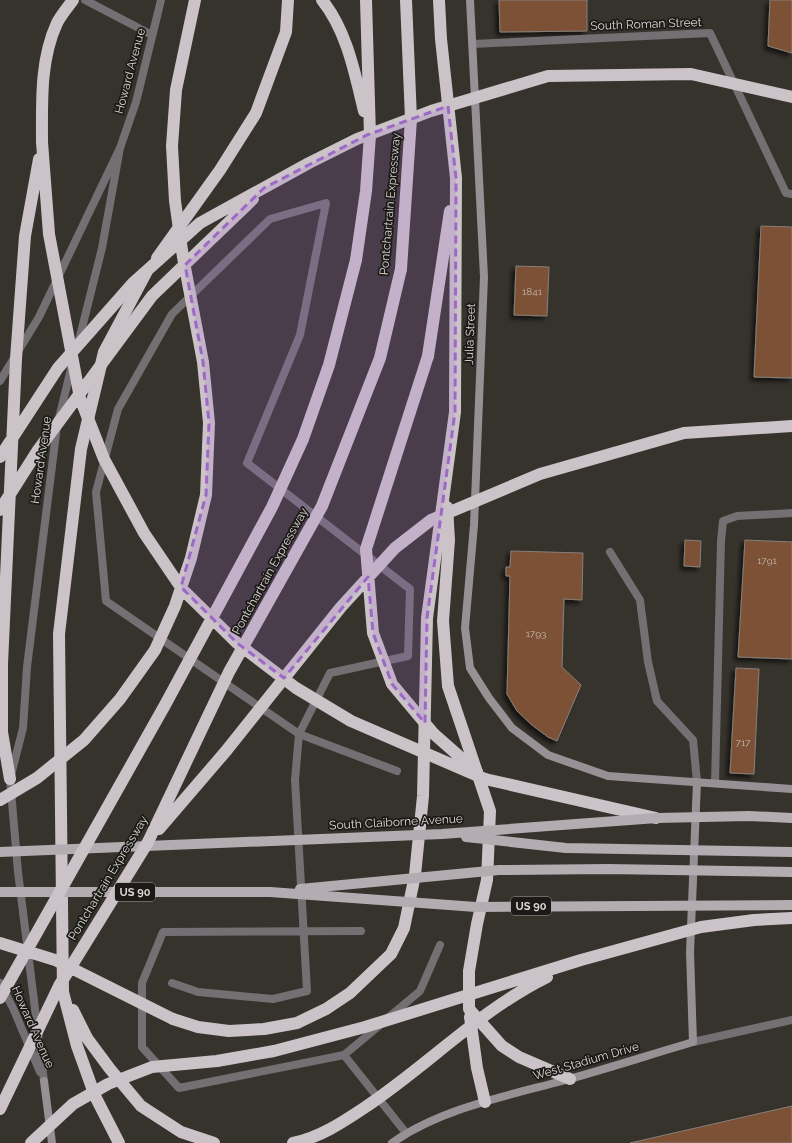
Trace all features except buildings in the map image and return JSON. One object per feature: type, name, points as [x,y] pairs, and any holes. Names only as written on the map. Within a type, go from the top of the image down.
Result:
[{"type":"highway","points":[[73,0],[58,22],[48,45],[42,78],[42,142],[49,234],[80,398],[104,459],[144,533],[182,589],[237,643],[296,688],[351,721],[485,779],[657,818]]},
{"type":"highway","points":[[0,800],[37,778],[84,740],[120,700],[155,650],[175,606],[191,558],[205,502],[209,423],[203,362],[183,256],[175,201],[172,146],[176,90],[195,0]]},
{"type":"highway","points":[[119,1143],[96,1096],[77,1046],[63,992],[59,634],[81,449],[104,352],[142,279],[220,170],[256,113],[286,32],[288,0]]},
{"type":"highway","points":[[322,0],[340,32],[352,62],[370,135]]},
{"type":"highway","points":[[0,998],[230,588],[272,507],[303,439],[329,365],[356,260],[366,191],[370,135],[366,0]]},
{"type":"highway","name":"Pontchartrain Expressway","points":[[0,1109],[59,986],[148,842],[229,672],[322,506],[380,358],[401,269],[411,119],[406,0]]},
{"type":"highway","points":[[0,943],[55,960],[173,1019],[198,1027],[228,1031],[264,1029],[297,1023],[326,1009],[350,993],[391,954],[404,928],[415,875],[423,796],[427,618],[455,412],[456,178],[441,39],[439,0]]},
{"type":"highway","points":[[0,457],[58,368],[133,283],[200,223],[357,139],[431,111],[548,76],[691,74],[792,97]]},
{"type":"highway","points":[[10,779],[2,732],[2,664],[16,359],[24,251],[42,142]]},
{"type":"highway","points":[[456,178],[428,356],[366,549],[373,634],[392,684],[434,734],[485,779]]},
{"type":"highway","points":[[0,510],[38,450],[152,296],[264,188]]},
{"type":"highway","points":[[148,842],[226,751],[341,607],[395,548],[431,520],[540,474],[684,432],[792,426]]},
{"type":"highway","points":[[446,477],[449,540],[442,621],[448,686],[490,811],[487,880],[477,924],[469,971],[469,1009],[477,1068],[485,1102]]},
{"type":"highway","points":[[31,1143],[73,1104],[108,1084],[152,1067],[217,1061],[274,1051],[314,1041],[581,960],[701,927],[754,920],[792,918]]},
{"type":"highway","points":[[293,1143],[301,1142],[341,1123],[384,1095],[448,1044],[500,1006],[537,982],[581,960]]},
{"type":"highway","points":[[63,992],[88,1038],[110,1069],[141,1106],[181,1132],[214,1143]]},
{"type":"highway","points":[[469,1009],[502,1046],[519,1057],[570,1079]]},
{"type":"main road","name":"South Claiborne Avenue","points":[[0,852],[442,834],[657,818],[749,816],[792,818]]},
{"type":"main road","points":[[442,834],[566,848],[792,852]]},
{"type":"main road","points":[[270,892],[499,870],[608,869],[792,872]]},
{"type":"main road","name":"US 90","points":[[0,892],[270,892],[476,907],[792,905]]},
{"type":"street","points":[[85,0],[152,35]]},
{"type":"street","name":"Howard Avenue","points":[[0,381],[39,317],[120,148],[136,102],[161,0]]},
{"type":"street","name":"Julia Street","points":[[470,0],[484,277],[474,525],[465,628],[470,668],[489,698],[512,728],[548,755],[608,776],[697,782]]},
{"type":"street","name":"South Roman Street","points":[[473,44],[710,33],[786,194],[792,194]]},
{"type":"street","name":"Howard Avenue","points":[[44,1081],[18,872],[10,779],[23,728],[27,667],[57,426],[102,248],[120,148]]},
{"type":"street","points":[[172,984],[198,992],[273,999],[306,992],[295,780],[299,734],[330,673],[408,656],[410,589],[247,463],[300,335],[326,202],[270,220],[172,314],[118,409],[96,492],[106,601],[299,734],[397,771]]},
{"type":"street","points":[[716,783],[721,541],[723,521],[737,516],[792,513]]},
{"type":"street","points":[[610,552],[640,600],[648,662],[658,701],[693,740],[697,782],[690,952],[693,1042]]},
{"type":"street","points":[[697,782],[792,789]]},
{"type":"street","points":[[361,931],[163,932],[142,983],[142,1046],[179,1088],[344,1055],[420,991],[440,945]]},
{"type":"street","name":"Howard Avenue","points":[[0,983],[13,1008],[44,1081]]},
{"type":"street","name":"West Stadium Drive","points":[[392,1143],[406,1133],[485,1102],[570,1079],[693,1042],[792,1020]]},
{"type":"street","points":[[344,1055],[406,1133]]},
{"type":"street","points":[[44,1081],[52,1143]]},
{"type":"highlighted area","points":[[448,106],[456,178],[455,412],[427,618],[425,723],[392,684],[373,633],[368,577],[284,678],[237,643],[181,587],[206,495],[209,423],[203,362],[185,265],[264,188],[367,135]]}]
